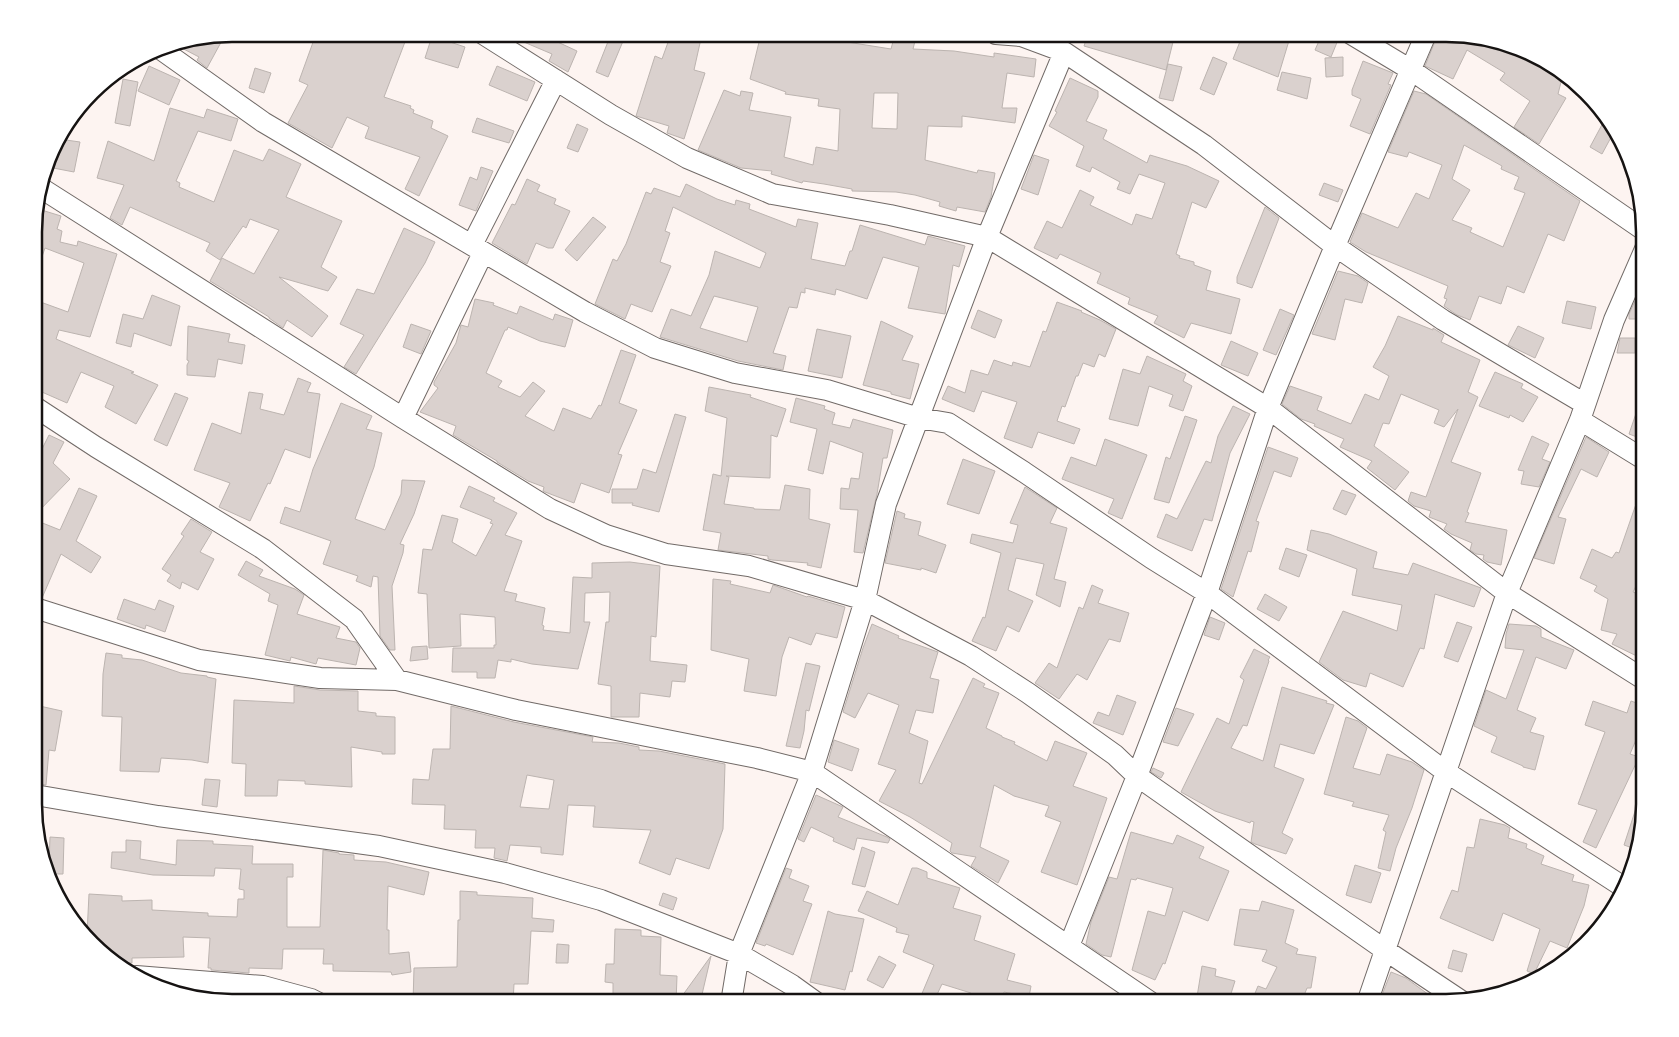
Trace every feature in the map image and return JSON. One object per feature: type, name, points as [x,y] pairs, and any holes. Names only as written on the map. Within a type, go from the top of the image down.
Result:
[{"type":"street","points":[[495,42],[611,115],[687,158],[772,194],[890,214],[987,237],[1268,408],[1507,593],[1636,674]]},
{"type":"street","points":[[1037,42],[1064,52],[1204,145],[1334,246],[1582,412],[1636,453]]},
{"type":"street","points":[[1364,42],[1411,70],[1636,225]]},
{"type":"street","points":[[1069,946],[1137,776],[1207,592],[1268,408],[1334,246],[1423,42]]},
{"type":"street","points":[[732,994],[739,954],[812,772],[865,600],[886,504],[987,237],[1064,52]]},
{"type":"street","points":[[170,54],[263,122],[585,312],[655,348],[735,373],[828,390],[919,418],[948,423],[1151,558],[1207,592],[1446,772],[1619,884]]},
{"type":"street","points":[[403,418],[556,80]]},
{"type":"street","points":[[47,192],[550,509],[606,535],[666,554],[749,566],[865,600],[971,656],[1028,692],[1115,755],[1137,776],[1451,994]]},
{"type":"street","points":[[1370,994],[1507,593],[1582,412],[1614,320],[1636,270]]},
{"type":"street","points":[[42,411],[263,549],[354,619],[397,680]]},
{"type":"street","points":[[42,610],[199,660],[320,678],[397,680],[516,710],[737,754],[812,772],[1139,994]]},
{"type":"street","points":[[42,796],[158,816],[379,846],[504,873],[600,900],[739,954],[804,994]]},
{"type":"street","points":[[154,977],[263,986],[293,994]]},
{"type":"building","points":[[313,42],[405,42],[384,97],[411,106],[410,108],[414,110],[413,113],[433,121],[431,128],[448,136],[419,196],[405,189],[420,157],[365,138],[369,127],[347,117],[332,148],[288,123],[308,85],[299,81]]},
{"type":"building","points":[[430,42],[450,42],[465,47],[458,68],[425,58]]},
{"type":"building","points":[[524,42],[558,42],[577,51],[568,72],[549,61],[552,54]]},
{"type":"building","points":[[608,42],[623,42],[608,77],[596,72]]},
{"type":"building","points":[[668,42],[700,42],[694,70],[705,73],[684,139],[667,133],[669,126],[636,116],[655,56],[662,59]]},
{"type":"building","points":[[759,42],[847,42],[891,49],[893,42],[915,42],[913,49],[954,51],[994,57],[994,53],[1036,59],[1034,77],[1007,73],[1002,108],[1017,108],[1015,123],[962,116],[962,127],[928,126],[925,160],[977,173],[978,170],[995,173],[991,197],[985,212],[957,207],[956,211],[939,206],[940,202],[915,195],[896,192],[852,191],[852,189],[824,184],[803,181],[802,183],[771,174],[772,171],[741,168],[698,150],[724,90],[740,96],[741,91],[753,93],[749,110],[791,117],[784,157],[813,165],[816,147],[838,151],[840,109],[818,106],[819,99],[785,94],[786,92],[750,79]],"holes":[[[874,93],[898,93],[897,129],[872,128]]]},
{"type":"building","points":[[1085,42],[1173,42],[1166,70],[1084,46]]},
{"type":"building","points":[[1240,42],[1289,42],[1278,77],[1233,59]]},
{"type":"building","points":[[1318,42],[1337,42],[1331,57],[1315,50]]},
{"type":"building","points":[[1435,42],[1483,46],[1519,57],[1541,68],[1561,81],[1558,94],[1566,98],[1539,144],[1514,127],[1530,101],[1500,80],[1505,73],[1467,50],[1453,79],[1425,66]]},
{"type":"building","points":[[221,43],[207,68],[197,60],[199,57],[184,49]]},
{"type":"building","points":[[1213,57],[1227,63],[1214,95],[1200,89]]},
{"type":"building","points":[[1343,57],[1343,76],[1326,77],[1325,58]]},
{"type":"building","points":[[1363,61],[1393,73],[1388,84],[1391,85],[1370,134],[1350,126],[1361,99],[1352,95],[1352,90]]},
{"type":"building","points":[[1168,64],[1182,67],[1173,101],[1159,98]]},
{"type":"building","points":[[149,66],[180,80],[169,105],[138,91]]},
{"type":"building","points":[[497,66],[535,82],[527,101],[489,85]]},
{"type":"building","points":[[255,68],[271,73],[264,93],[249,88]]},
{"type":"building","points":[[1282,72],[1311,78],[1307,99],[1277,90]]},
{"type":"building","points":[[1070,78],[1098,91],[1098,97],[1086,121],[1107,130],[1103,139],[1147,163],[1150,155],[1187,166],[1219,181],[1206,208],[1192,202],[1176,254],[1180,256],[1179,258],[1194,262],[1194,265],[1211,271],[1206,290],[1240,299],[1231,334],[1191,323],[1184,338],[1154,323],[1158,316],[1128,304],[1130,298],[1097,283],[1101,273],[1060,254],[1057,259],[1034,248],[1047,221],[1062,228],[1080,190],[1094,197],[1090,205],[1132,225],[1136,214],[1152,219],[1165,183],[1139,174],[1130,194],[1117,189],[1120,182],[1092,167],[1090,172],[1076,166],[1084,146],[1049,126],[1057,112],[1055,111]]},
{"type":"building","points":[[123,79],[138,82],[130,126],[115,123]]},
{"type":"building","points":[[1414,91],[1426,94],[1580,201],[1564,241],[1548,234],[1524,293],[1507,286],[1501,304],[1479,296],[1470,320],[1457,315],[1444,306],[1447,299],[1444,298],[1448,286],[1366,252],[1350,242],[1362,213],[1398,228],[1416,193],[1429,199],[1442,165],[1409,152],[1407,157],[1388,152]],"holes":[[[1464,145],[1502,166],[1501,169],[1519,177],[1514,189],[1525,193],[1503,247],[1470,232],[1472,228],[1452,220],[1470,190],[1452,179]]]},
{"type":"building","points":[[170,108],[204,118],[207,109],[238,119],[231,141],[198,131],[176,181],[180,183],[179,187],[214,202],[234,150],[263,161],[269,149],[301,164],[286,197],[342,221],[321,267],[337,277],[328,291],[279,277],[328,316],[312,337],[287,320],[283,328],[269,317],[210,281],[222,258],[254,274],[279,230],[250,219],[246,228],[243,226],[220,260],[206,251],[210,243],[130,207],[122,225],[110,218],[124,185],[97,178],[108,141],[154,161]]},
{"type":"building","points":[[477,118],[514,131],[509,143],[472,132]]},
{"type":"building","points":[[577,124],[588,129],[578,152],[567,148]]},
{"type":"building","points":[[1602,124],[1611,138],[1602,154],[1590,147]]},
{"type":"building","points":[[67,140],[80,142],[74,172],[54,168]]},
{"type":"building","points":[[1034,155],[1049,160],[1038,195],[1021,189]]},
{"type":"building","points":[[481,167],[493,171],[476,211],[459,205],[470,177],[477,180]]},
{"type":"building","points":[[527,179],[540,185],[537,191],[556,199],[554,204],[570,211],[553,248],[536,243],[527,264],[492,243],[512,204],[515,205]]},
{"type":"building","points":[[1324,183],[1343,190],[1338,202],[1319,195]]},
{"type":"building","points":[[686,184],[717,199],[735,205],[736,200],[750,204],[749,209],[796,227],[798,219],[818,223],[811,259],[845,266],[860,225],[925,245],[928,236],[965,246],[959,267],[953,265],[945,314],[908,308],[919,267],[883,257],[867,299],[836,289],[835,295],[805,288],[805,293],[801,292],[797,308],[789,307],[773,353],[786,356],[783,370],[738,361],[660,337],[671,309],[691,316],[709,275],[715,251],[760,268],[766,253],[673,207],[665,231],[670,233],[660,262],[671,266],[652,312],[631,304],[625,319],[595,304],[613,259],[617,261],[626,244],[646,192],[651,194],[654,188],[680,197]],"holes":[[[714,296],[758,307],[747,342],[700,328]]]},
{"type":"building","points":[[1265,207],[1279,218],[1252,288],[1237,283],[1237,277]]},
{"type":"building","points":[[44,211],[61,216],[57,229],[62,231],[60,242],[77,246],[78,241],[117,254],[90,337],[59,330],[56,339],[134,372],[131,373],[158,385],[136,424],[105,407],[114,386],[81,372],[67,403],[42,392],[42,303],[68,312],[84,263],[45,248],[42,257]]},
{"type":"building","points":[[593,217],[606,227],[577,261],[565,250]]},
{"type":"building","points":[[404,228],[435,242],[425,263],[356,374],[344,367],[364,335],[340,324],[357,289],[374,294]]},
{"type":"building","points":[[1338,271],[1358,276],[1368,283],[1362,303],[1345,299],[1335,340],[1312,334]]},
{"type":"building","points":[[152,295],[180,306],[171,346],[134,333],[131,347],[116,343],[123,314],[143,319]]},
{"type":"building","points":[[475,299],[494,303],[493,305],[517,314],[520,306],[553,320],[555,314],[573,320],[565,347],[540,341],[508,327],[486,373],[502,381],[498,387],[520,397],[533,382],[545,391],[525,416],[554,431],[563,408],[591,419],[599,405],[601,406],[621,350],[636,355],[619,403],[637,410],[618,454],[622,455],[609,493],[581,483],[574,503],[545,492],[543,491],[544,487],[528,481],[453,435],[456,426],[420,412],[438,388],[434,385],[434,382],[456,343],[461,325],[468,327]]},
{"type":"building","points":[[1636,299],[1636,319],[1629,319],[1629,314]]},
{"type":"building","points":[[1567,301],[1596,307],[1591,329],[1562,323]]},
{"type":"building","points":[[1057,302],[1082,311],[1116,329],[1105,357],[1099,354],[1094,367],[1083,363],[1078,376],[1076,376],[1065,407],[1062,406],[1057,421],[1080,429],[1074,444],[1038,432],[1032,448],[1004,438],[1017,402],[982,391],[974,412],[942,399],[948,386],[965,393],[971,370],[988,375],[994,360],[1012,366],[1013,362],[1030,367],[1043,331],[1046,332]]},
{"type":"building","points":[[1280,309],[1294,315],[1276,355],[1263,350]]},
{"type":"building","points":[[978,310],[1002,320],[995,338],[971,328]]},
{"type":"building","points":[[1398,316],[1433,330],[1433,328],[1444,335],[1441,342],[1480,360],[1468,392],[1478,397],[1451,462],[1481,473],[1465,522],[1507,530],[1501,565],[1487,562],[1483,559],[1484,555],[1476,554],[1470,550],[1472,543],[1444,529],[1447,524],[1429,517],[1431,511],[1414,506],[1408,501],[1411,492],[1426,497],[1458,409],[1444,427],[1434,423],[1439,410],[1401,394],[1389,424],[1383,423],[1374,446],[1409,472],[1395,490],[1367,468],[1372,461],[1340,447],[1344,439],[1301,419],[1282,404],[1290,386],[1322,397],[1317,410],[1351,424],[1365,394],[1379,400],[1389,376],[1373,367],[1385,346]]},
{"type":"building","points":[[881,321],[913,336],[902,360],[919,364],[910,399],[863,385]]},
{"type":"building","points":[[411,324],[431,331],[421,354],[403,347]]},
{"type":"building","points":[[188,326],[230,334],[228,342],[245,345],[242,364],[218,359],[215,377],[187,375],[189,361],[187,360]]},
{"type":"building","points":[[1518,326],[1544,338],[1535,358],[1508,345]]},
{"type":"building","points":[[817,329],[851,336],[842,378],[808,371]]},
{"type":"building","points":[[1620,338],[1635,338],[1635,353],[1617,353]]},
{"type":"building","points":[[1231,341],[1258,353],[1248,376],[1221,365]]},
{"type":"building","points":[[1147,356],[1186,374],[1183,381],[1192,386],[1183,411],[1169,406],[1173,395],[1149,386],[1138,426],[1109,419],[1123,369],[1140,374]]},
{"type":"building","points":[[1495,372],[1523,384],[1521,388],[1538,397],[1523,422],[1510,415],[1509,418],[1479,406]]},
{"type":"building","points":[[298,378],[311,383],[307,392],[320,394],[310,458],[285,449],[270,484],[268,483],[250,521],[219,507],[230,483],[194,470],[212,423],[241,434],[249,392],[263,394],[260,409],[284,415]]},
{"type":"building","points":[[709,387],[751,395],[750,397],[786,409],[777,437],[771,435],[770,478],[726,476],[729,477],[724,504],[754,509],[780,510],[785,485],[810,489],[809,519],[830,524],[821,568],[807,565],[808,563],[772,560],[768,559],[768,556],[718,550],[721,533],[703,530],[713,474],[721,476],[727,418],[705,411]]},
{"type":"building","points":[[175,393],[188,398],[167,446],[154,440]]},
{"type":"building","points":[[796,398],[825,406],[824,409],[835,413],[832,424],[850,428],[853,419],[893,430],[887,458],[883,458],[877,494],[863,553],[854,552],[858,510],[840,509],[841,488],[849,489],[851,478],[859,479],[863,453],[830,441],[823,474],[808,470],[817,429],[790,422]]},
{"type":"building","points":[[341,403],[372,416],[366,429],[382,433],[374,467],[355,519],[385,530],[401,494],[402,480],[425,481],[414,514],[400,544],[404,545],[403,553],[392,586],[395,650],[390,650],[380,636],[378,577],[373,576],[371,587],[356,581],[358,576],[323,564],[331,541],[280,523],[285,507],[300,512],[313,469]]},
{"type":"building","points":[[1233,406],[1250,414],[1230,453],[1212,521],[1204,519],[1192,551],[1157,537],[1166,514],[1177,519],[1206,461],[1211,463],[1218,436]]},
{"type":"building","points":[[675,414],[686,417],[659,512],[632,505],[633,503],[612,503],[612,489],[637,489],[643,469],[656,473]]},
{"type":"building","points":[[1636,414],[1636,437],[1629,434]]},
{"type":"building","points":[[1185,416],[1197,420],[1169,503],[1154,499],[1166,457],[1170,459]]},
{"type":"building","points":[[49,435],[64,442],[53,463],[70,479],[42,508],[42,449]]},
{"type":"building","points":[[1532,436],[1549,444],[1542,459],[1550,462],[1539,487],[1521,484],[1524,471],[1518,470]]},
{"type":"building","points":[[1586,437],[1609,452],[1597,477],[1581,469],[1558,517],[1566,519],[1554,564],[1534,558]]},
{"type":"building","points":[[1105,439],[1147,455],[1122,519],[1108,513],[1114,499],[1062,479],[1071,457],[1096,466]]},
{"type":"building","points":[[1268,447],[1298,458],[1291,477],[1274,471],[1256,521],[1259,522],[1251,552],[1248,551],[1233,597],[1221,589]]},
{"type":"building","points":[[963,459],[995,471],[979,514],[947,504]]},
{"type":"building","points":[[469,486],[495,498],[493,501],[517,513],[505,535],[522,541],[504,591],[517,594],[515,601],[545,608],[543,630],[570,633],[573,577],[592,578],[592,563],[630,562],[660,566],[656,637],[651,636],[650,661],[687,665],[685,682],[672,681],[670,697],[640,693],[639,717],[611,717],[611,686],[598,684],[606,622],[609,622],[610,592],[585,593],[584,622],[590,622],[578,669],[532,664],[511,659],[511,662],[498,660],[495,678],[477,678],[477,672],[452,672],[453,648],[494,648],[494,645],[496,645],[495,617],[460,614],[461,646],[429,648],[427,594],[418,593],[423,549],[432,550],[442,515],[458,519],[452,542],[476,556],[493,524],[490,523],[492,520],[460,507]]},
{"type":"building","points":[[1025,487],[1057,508],[1050,523],[1067,528],[1054,579],[1066,582],[1060,607],[1036,595],[1044,564],[1016,558],[1008,590],[1033,601],[1019,632],[1007,626],[996,651],[972,641],[983,617],[985,618],[1001,553],[970,543],[972,534],[1013,543],[1018,525],[1010,523]]},
{"type":"building","points":[[79,488],[97,496],[76,541],[101,557],[91,573],[61,554],[42,598],[42,523],[60,530]]},
{"type":"building","points":[[1342,490],[1356,495],[1346,515],[1333,509]]},
{"type":"building","points":[[1636,504],[1636,586],[1633,592],[1636,593],[1636,656],[1612,644],[1617,634],[1601,630],[1608,599],[1594,591],[1597,586],[1580,578],[1592,549],[1612,558],[1616,552],[1619,553]]},
{"type":"building","points":[[897,511],[905,514],[904,518],[921,522],[918,535],[946,545],[936,573],[921,568],[921,570],[885,563]]},
{"type":"building","points":[[191,519],[212,532],[200,552],[214,559],[198,590],[182,582],[180,589],[167,581],[171,575],[162,569],[184,536],[181,534]]},
{"type":"building","points":[[1311,530],[1329,534],[1377,552],[1373,568],[1408,575],[1413,563],[1481,588],[1474,607],[1435,594],[1424,649],[1420,648],[1403,687],[1370,673],[1366,687],[1343,680],[1319,662],[1343,611],[1397,631],[1402,605],[1352,595],[1357,569],[1307,550]]},
{"type":"building","points":[[1286,548],[1307,555],[1299,577],[1279,569]]},
{"type":"building","points":[[246,561],[263,570],[259,576],[295,589],[304,595],[297,614],[340,627],[336,638],[356,642],[360,648],[356,665],[318,658],[316,664],[291,657],[290,661],[265,655],[278,605],[268,601],[270,594],[238,575]]},
{"type":"building","points":[[713,579],[731,581],[730,584],[770,593],[773,585],[807,597],[845,607],[837,638],[816,633],[811,645],[789,637],[782,657],[776,696],[744,691],[749,659],[711,650]]},
{"type":"building","points":[[1092,585],[1103,590],[1098,603],[1129,613],[1120,642],[1109,639],[1087,680],[1077,674],[1059,699],[1035,683],[1049,663],[1057,668],[1079,607],[1083,609]]},
{"type":"building","points":[[1265,594],[1287,607],[1279,621],[1257,609]]},
{"type":"building","points":[[124,599],[155,610],[159,600],[174,606],[165,632],[146,625],[145,629],[117,619]]},
{"type":"building","points":[[1210,617],[1225,623],[1219,640],[1204,635]]},
{"type":"building","points":[[1457,622],[1472,627],[1458,662],[1444,657]]},
{"type":"building","points":[[872,624],[899,636],[898,638],[938,652],[930,678],[939,680],[933,713],[916,710],[909,733],[928,741],[919,783],[922,784],[973,678],[985,684],[983,687],[999,693],[986,728],[1047,761],[1055,741],[1087,753],[1073,786],[1107,798],[1077,885],[1041,872],[1061,822],[1045,816],[1049,806],[1014,796],[994,785],[980,847],[1009,861],[998,883],[971,866],[976,857],[952,853],[950,851],[952,843],[910,817],[879,801],[896,770],[878,764],[899,705],[868,693],[855,718],[843,712]]},
{"type":"building","points":[[1509,624],[1536,626],[1541,629],[1541,637],[1574,650],[1566,669],[1536,657],[1517,710],[1536,718],[1530,732],[1544,736],[1535,770],[1523,767],[1491,752],[1497,737],[1474,726],[1486,690],[1506,699],[1524,650],[1505,648]]},
{"type":"building","points":[[427,646],[428,659],[410,661],[412,647]]},
{"type":"building","points":[[1254,649],[1270,657],[1247,726],[1243,725],[1231,748],[1263,761],[1282,687],[1334,705],[1314,754],[1280,744],[1274,767],[1304,779],[1282,833],[1293,839],[1286,854],[1251,842],[1254,822],[1251,821],[1250,823],[1215,811],[1181,792],[1217,718],[1229,724],[1244,680],[1240,677]]},
{"type":"building","points":[[106,653],[122,655],[122,658],[142,660],[181,673],[216,679],[208,763],[161,758],[159,772],[120,771],[122,717],[102,716],[103,674]]},
{"type":"building","points":[[806,663],[820,666],[809,711],[806,710],[800,748],[786,746]]},
{"type":"building","points":[[294,686],[320,690],[358,691],[358,711],[376,713],[376,716],[395,717],[395,754],[382,754],[382,752],[351,747],[352,787],[305,784],[305,781],[278,780],[277,796],[245,796],[246,764],[232,763],[234,700],[294,703]]},
{"type":"building","points":[[1117,695],[1136,702],[1123,735],[1093,723],[1098,712],[1109,716]]},
{"type":"building","points":[[1593,701],[1627,713],[1631,701],[1636,703],[1636,740],[1630,754],[1636,756],[1636,763],[1596,848],[1583,842],[1597,810],[1578,804],[1605,732],[1585,725]]},
{"type":"building","points":[[451,706],[514,722],[593,737],[592,742],[619,743],[639,747],[639,750],[659,751],[725,764],[723,829],[709,869],[676,858],[670,875],[639,863],[651,830],[593,827],[595,806],[568,805],[563,855],[541,853],[541,847],[510,845],[507,861],[494,858],[495,848],[475,848],[476,830],[444,829],[445,805],[412,804],[413,779],[429,780],[433,749],[450,749]],"holes":[[[527,775],[554,780],[549,809],[520,807]]]},
{"type":"building","points":[[42,707],[62,711],[55,751],[49,750],[46,785],[42,784]]},
{"type":"building","points":[[1176,708],[1194,714],[1178,746],[1163,742]]},
{"type":"building","points":[[1346,717],[1358,721],[1367,728],[1353,768],[1380,775],[1387,754],[1412,762],[1424,770],[1412,808],[1396,848],[1390,871],[1378,868],[1386,832],[1383,830],[1389,815],[1352,806],[1354,802],[1324,794]]},
{"type":"building","points":[[834,740],[859,749],[852,771],[828,762]]},
{"type":"building","points":[[1153,768],[1164,773],[1161,778],[1151,772]]},
{"type":"building","points":[[205,779],[220,780],[217,807],[202,805]]},
{"type":"building","points":[[816,795],[843,807],[838,817],[887,837],[890,839],[888,843],[857,838],[854,850],[833,841],[834,838],[811,827],[804,842],[798,839]]},
{"type":"building","points":[[1636,808],[1631,848],[1624,845]]},
{"type":"building","points":[[1480,819],[1505,825],[1510,828],[1508,838],[1527,844],[1526,848],[1544,856],[1541,864],[1574,875],[1572,881],[1589,885],[1584,906],[1567,948],[1550,941],[1533,973],[1527,971],[1540,929],[1503,913],[1493,941],[1440,918],[1452,890],[1458,892],[1467,847],[1474,848]]},
{"type":"building","points":[[1131,832],[1173,844],[1177,835],[1204,847],[1199,858],[1229,871],[1208,921],[1183,911],[1165,964],[1163,963],[1155,980],[1132,970],[1148,911],[1165,916],[1173,888],[1137,878],[1136,880],[1131,879],[1111,957],[1102,955],[1086,944],[1091,922],[1109,877],[1117,879]]},
{"type":"building","points":[[50,837],[64,838],[63,874],[56,874],[49,854]]},
{"type":"building","points":[[126,840],[141,841],[140,859],[176,865],[177,840],[213,841],[213,844],[253,846],[252,864],[293,864],[293,877],[287,877],[287,927],[320,927],[323,850],[354,855],[354,860],[386,862],[429,872],[424,895],[388,886],[387,930],[389,930],[389,954],[409,952],[411,972],[392,975],[391,972],[333,971],[333,964],[323,964],[324,949],[283,949],[282,969],[249,968],[249,973],[211,970],[211,968],[208,968],[210,938],[183,937],[184,957],[132,958],[132,963],[128,963],[107,947],[87,927],[89,894],[122,896],[122,901],[152,900],[152,910],[208,913],[208,916],[237,917],[238,899],[244,899],[244,890],[239,889],[241,869],[215,868],[214,876],[153,875],[111,868],[112,852],[126,852]]},
{"type":"building","points":[[862,847],[875,852],[865,887],[852,884]]},
{"type":"building","points":[[1355,865],[1381,873],[1371,903],[1346,895]]},
{"type":"building","points":[[786,868],[792,870],[789,878],[809,886],[803,901],[812,904],[793,955],[766,944],[765,946],[756,943]]},
{"type":"building","points":[[912,868],[927,872],[927,878],[960,888],[953,908],[981,916],[974,940],[1015,954],[1007,980],[1031,986],[1030,994],[1004,992],[1003,994],[971,994],[942,984],[937,994],[922,994],[934,965],[903,952],[909,935],[896,932],[897,928],[858,911],[867,891],[898,905]]},
{"type":"building","points":[[460,891],[477,892],[477,895],[533,898],[532,918],[554,920],[553,932],[531,931],[528,984],[514,984],[513,994],[413,994],[414,968],[457,967],[458,920],[460,920]]},
{"type":"building","points":[[663,893],[677,898],[673,910],[659,905]]},
{"type":"building","points":[[1262,901],[1294,910],[1285,943],[1298,949],[1296,954],[1316,957],[1311,988],[1307,988],[1305,994],[1255,994],[1258,986],[1266,989],[1277,967],[1262,961],[1267,950],[1234,945],[1240,909],[1259,911]]},
{"type":"building","points":[[828,911],[864,919],[852,972],[850,971],[845,990],[810,982]]},
{"type":"building","points":[[615,929],[641,930],[641,936],[661,937],[660,975],[677,976],[676,994],[613,994],[613,983],[605,982],[606,964],[614,964]]},
{"type":"building","points":[[557,944],[569,945],[568,963],[556,963]]},
{"type":"building","points":[[1453,950],[1467,954],[1462,972],[1448,968]]},
{"type":"building","points":[[711,956],[702,994],[684,994]]},
{"type":"building","points":[[879,956],[896,965],[883,988],[867,980]]},
{"type":"building","points":[[1202,966],[1216,969],[1215,976],[1235,981],[1231,994],[1197,994]]},
{"type":"building","points":[[1391,972],[1406,978],[1428,994],[1382,994]]}]
